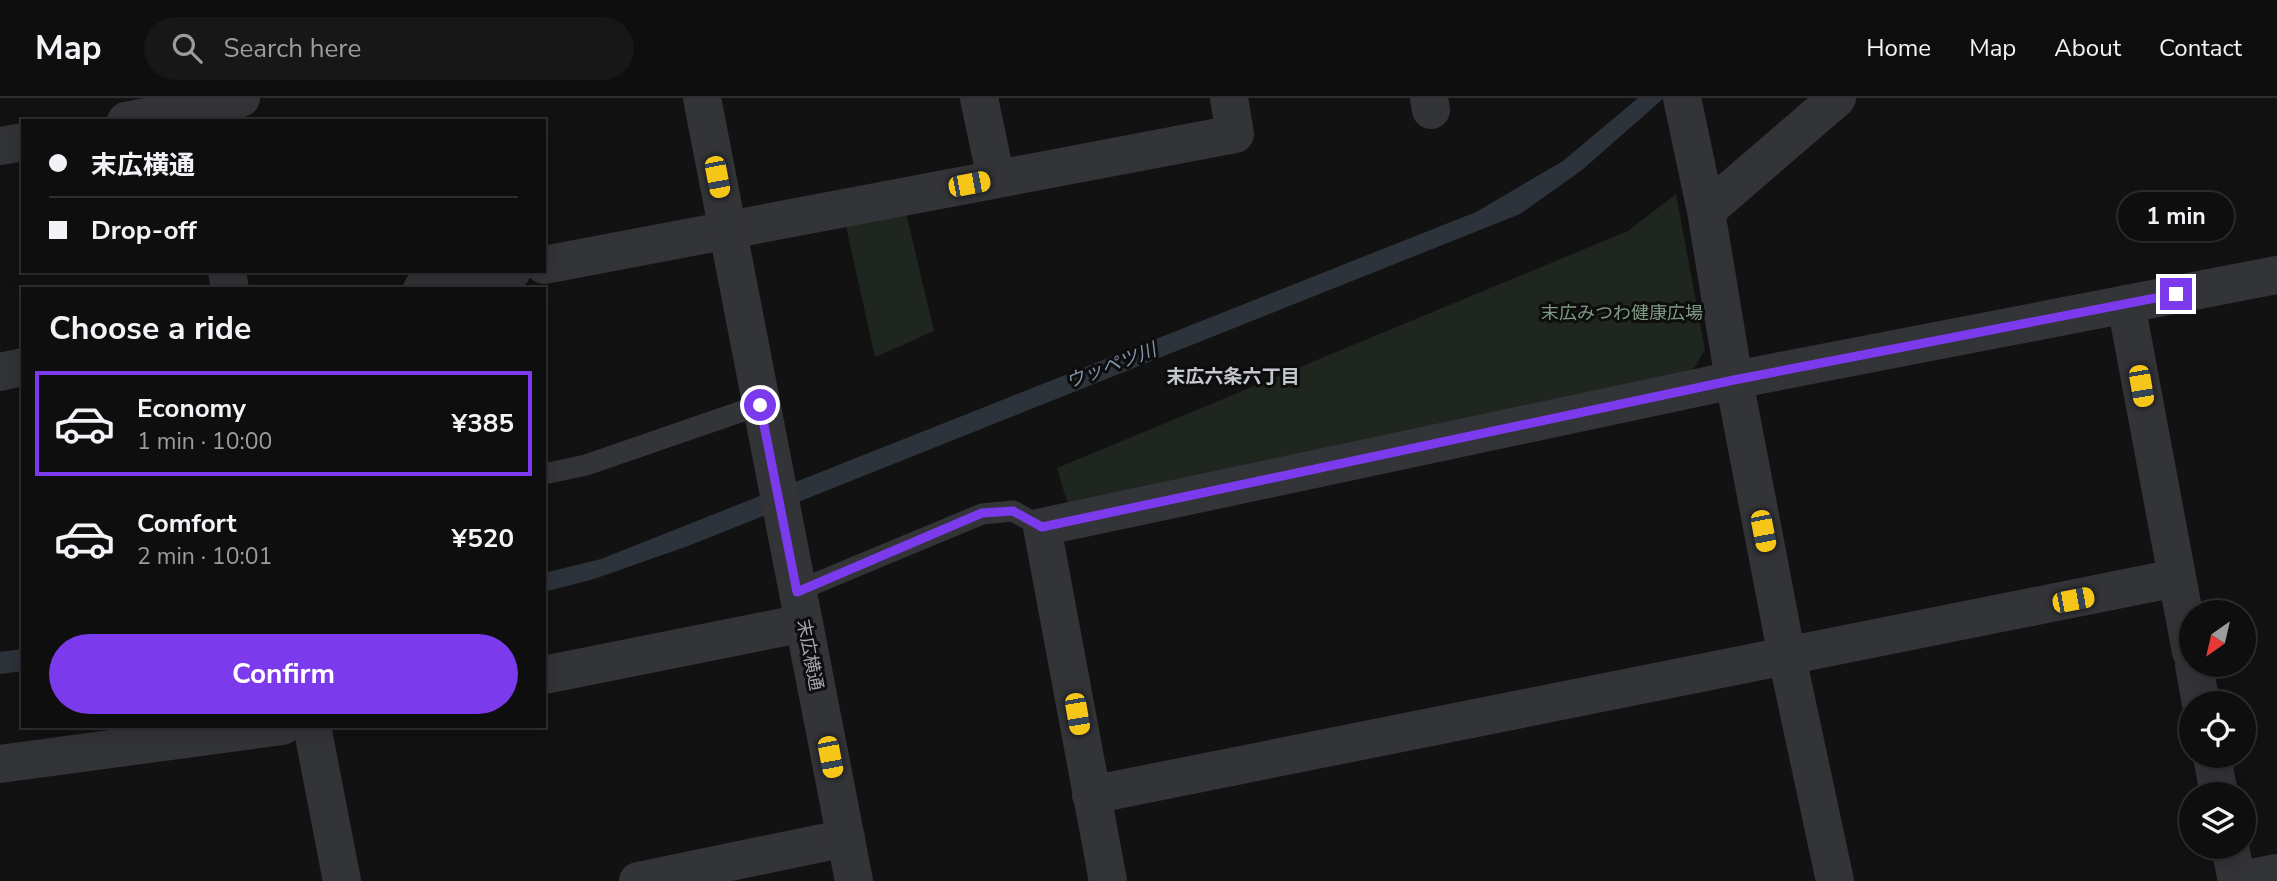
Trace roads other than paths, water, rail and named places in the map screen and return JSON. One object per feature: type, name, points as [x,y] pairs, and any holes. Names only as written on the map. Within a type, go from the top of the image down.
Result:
[{"type":"street","points":[[137,119],[241,98]]},
{"type":"street","name":"末広横通","points":[[702,98],[854,881]]},
{"type":"street","points":[[979,98],[996,179]]},
{"type":"street","points":[[546,265],[1235,134],[1228,98]]},
{"type":"street","points":[[1682,98],[1706,211],[1734,380],[1787,657],[1835,881]]},
{"type":"street","points":[[1706,211],[1837,98]]},
{"type":"street","points":[[0,146],[21,142]]},
{"type":"street","points":[[432,287],[502,273]]},
{"type":"street","points":[[1108,881],[1042,527],[1734,380],[2277,275]]},
{"type":"street","points":[[2126,304],[2180,600]]},
{"type":"street","points":[[0,372],[21,367]]},
{"type":"street","points":[[1091,795],[2176,579]]},
{"type":"street","points":[[546,674],[798,594]]},
{"type":"street","points":[[0,764],[267,728]]},
{"type":"street","points":[[312,728],[342,881]]},
{"type":"street","points":[[638,881],[846,838]]},
{"type":"street","points":[[2232,859],[2236,881],[2277,873]]},
{"type":"lane","points":[[546,474],[762,418]]},
{"type":"lane","points":[[798,594],[982,513],[1013,511],[1042,527]]},
{"type":"water","name":"ウッペツ川","points":[[1638,98],[1664,98],[1582,170],[1520,214],[688,546],[594,579],[546,591],[546,573],[601,559],[1476,212],[1563,161]]},
{"type":"water","points":[[21,649],[21,671],[0,674],[0,652]]},
{"type":"district","name":"末広六条六丁目","points":[[1233,377]]},
{"type":"park label","name":"末広みつわ健康広場","points":[[1622,313]]}]
